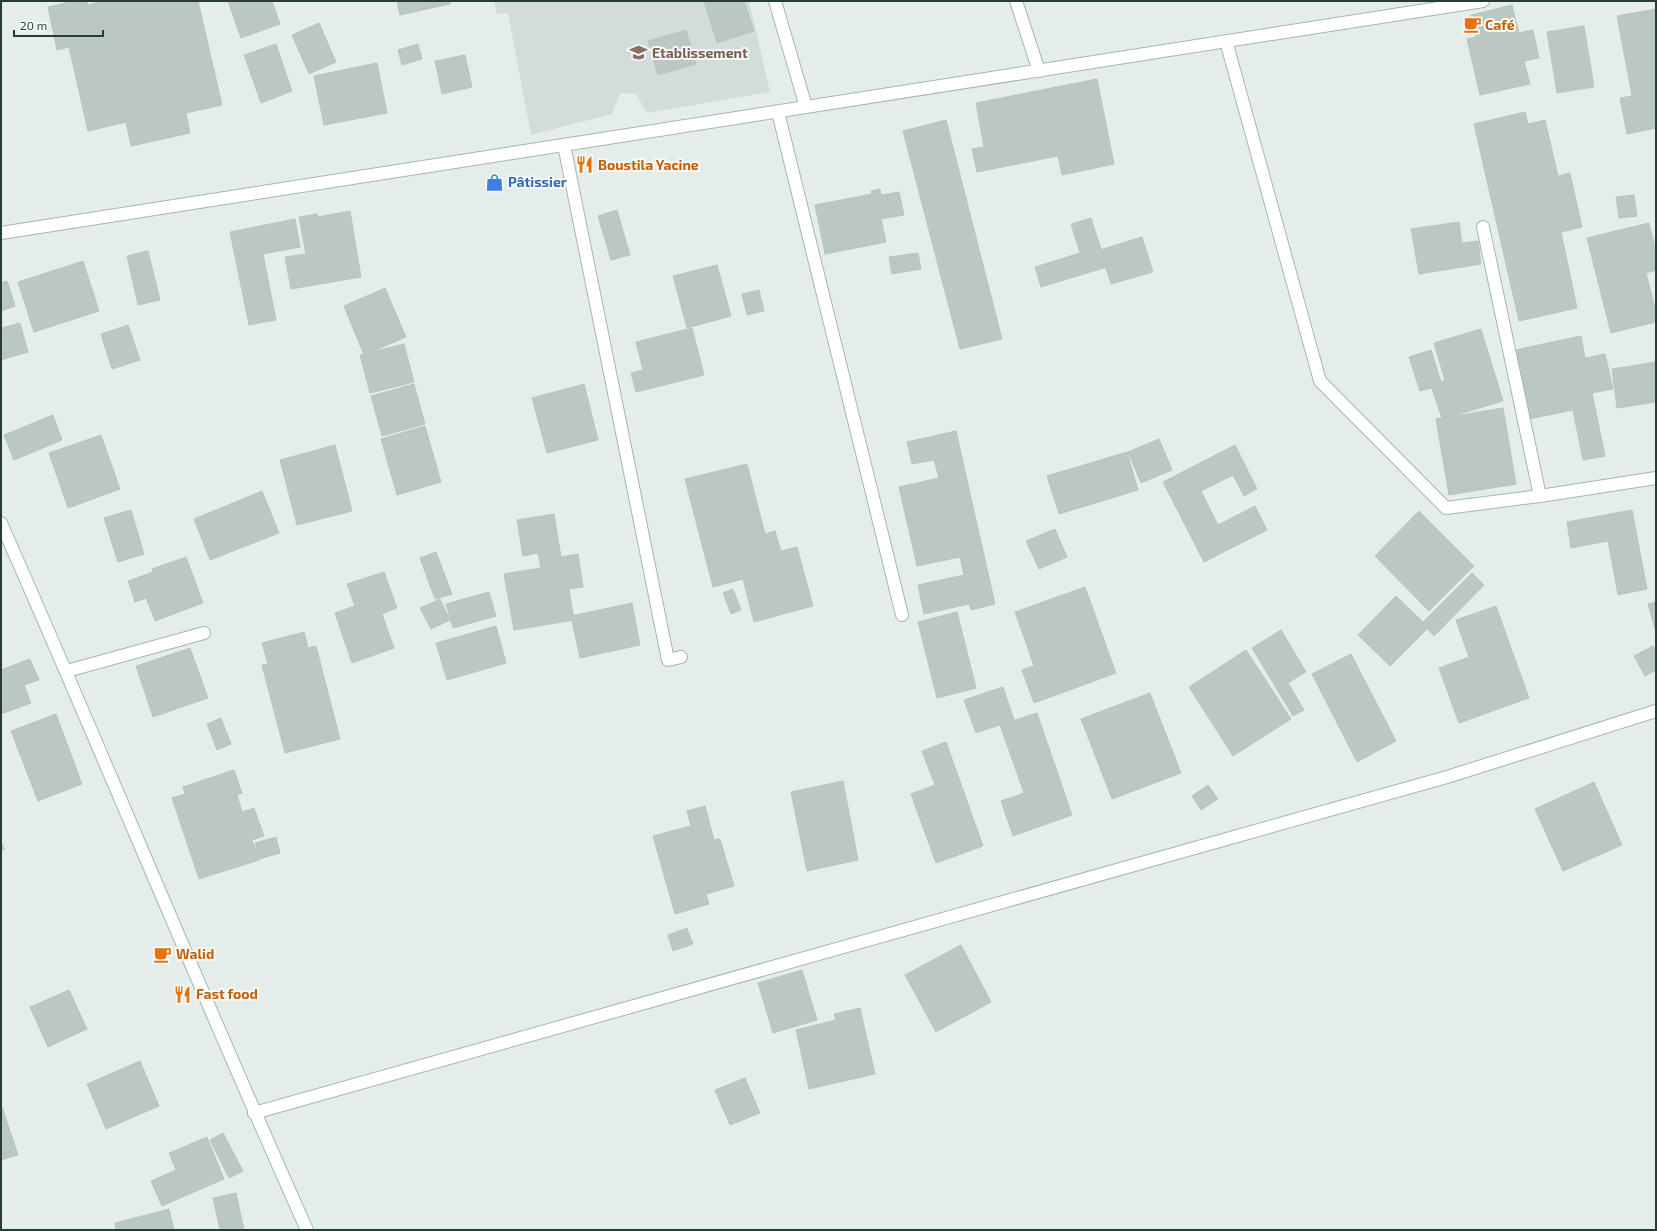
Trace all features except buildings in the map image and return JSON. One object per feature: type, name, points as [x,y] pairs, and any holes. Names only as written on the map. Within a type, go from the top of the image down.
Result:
[{"type":"street","points":[[775,1],[806,107]]},
{"type":"street","points":[[1016,1],[1039,71]]},
{"type":"street","points":[[1,234],[1482,1]]},
{"type":"street","points":[[1226,41],[1320,381],[1446,508],[1540,496],[1656,478]]},
{"type":"street","points":[[778,112],[902,614]]},
{"type":"street","points":[[564,145],[668,660],[681,657]]},
{"type":"street","points":[[1483,228],[1540,496]]},
{"type":"street","points":[[1,523],[67,671],[254,1113],[307,1230]]},
{"type":"street","points":[[67,671],[204,634]]},
{"type":"street","points":[[254,1113],[1447,777],[1656,711]]},
{"type":"shaded area","name":"Etablissement","points":[[494,1],[749,1],[770,92],[647,113],[636,94],[620,93],[612,114],[531,135],[508,13],[497,14]]},
{"type":"place","name":"Café","points":[[1472,25]]},
{"type":"place","name":"Etablissement","points":[[639,53]]},
{"type":"place","name":"Boustila Yacine","points":[[585,165]]},
{"type":"place","name":"Pâtissier","points":[[495,182]]},
{"type":"place","name":"Walid","points":[[163,954]]},
{"type":"place","name":"Fast food","points":[[183,994]]}]
